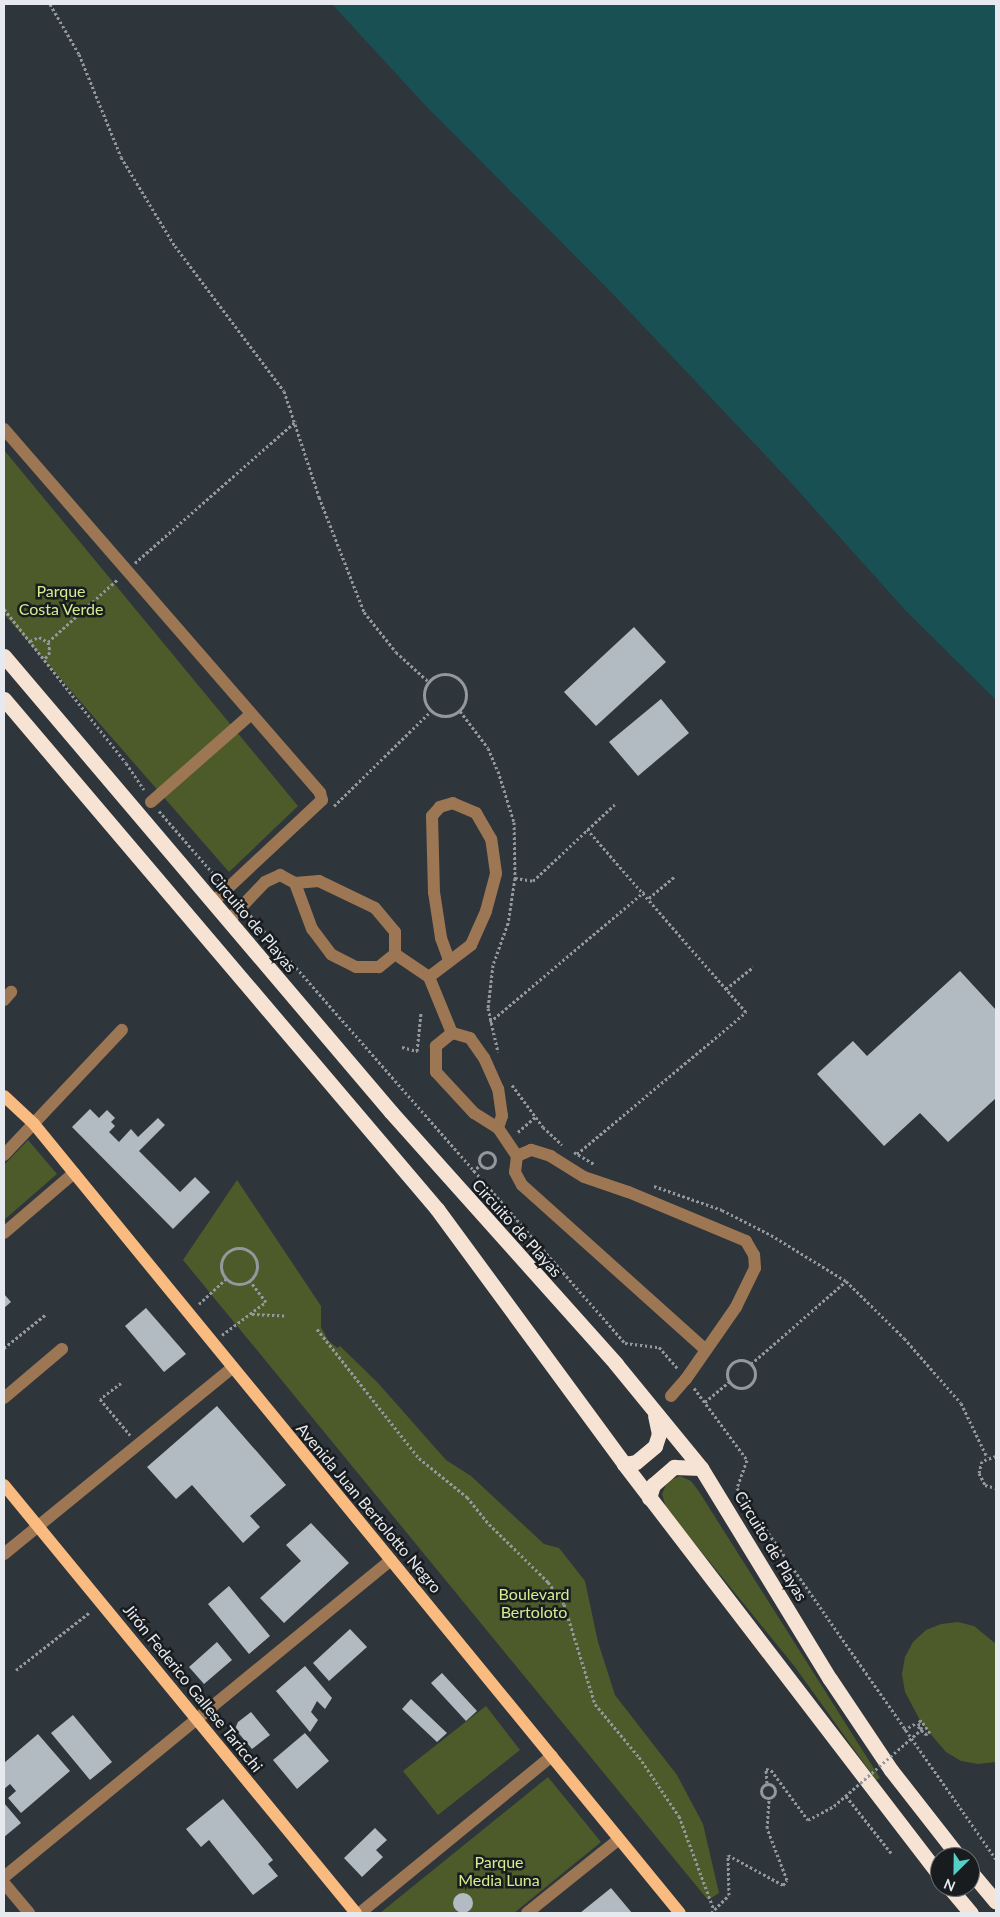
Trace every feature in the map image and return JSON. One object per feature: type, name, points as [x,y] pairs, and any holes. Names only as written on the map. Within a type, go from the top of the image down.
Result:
[{"type":"highway","name":"Circuito de Playas","points":[[4,656],[397,1120],[616,1364],[701,1468],[830,1679],[891,1770],[951,1847]]},
{"type":"highway","points":[[4,699],[437,1209],[649,1498],[930,1863]]},
{"type":"highway","points":[[624,1464],[642,1459],[656,1446],[659,1428],[652,1410]]},
{"type":"highway","points":[[649,1498],[653,1485],[674,1467],[701,1468]]},
{"type":"highway","points":[[980,1883],[996,1902]]},
{"type":"highway","points":[[957,1897],[970,1913]]},
{"type":"main road","name":"Avenida Juan Bertolotto Negro","points":[[4,1096],[34,1124],[212,1344],[552,1756],[677,1912]]},
{"type":"main road","name":"Jirón Federico Gallese Taricchi","points":[[4,1485],[356,1913]]},
{"type":"street","points":[[4,429],[250,715],[320,793],[322,800],[213,902]]},
{"type":"street","points":[[151,802],[250,715]]},
{"type":"street","points":[[429,976],[471,945],[486,911],[496,874],[491,839],[476,813],[453,803],[440,807],[432,816],[434,892],[441,938],[449,960]]},
{"type":"street","points":[[228,920],[265,882],[280,875],[295,884],[319,881],[375,908],[395,932],[395,954]]},
{"type":"street","points":[[295,884],[312,929],[331,954],[356,967],[379,967],[395,954]]},
{"type":"street","points":[[395,954],[429,976],[452,1033]]},
{"type":"street","points":[[4,1156],[122,1030]]},
{"type":"street","points":[[452,1033],[470,1038],[484,1058],[498,1089],[502,1116],[498,1128]]},
{"type":"street","points":[[452,1033],[436,1046],[436,1072],[474,1113],[498,1128],[517,1156],[515,1172],[522,1185],[706,1350]]},
{"type":"street","points":[[517,1156],[531,1150],[551,1156],[584,1177],[628,1192],[746,1241],[754,1255],[755,1268],[736,1307],[671,1396]]},
{"type":"street","points":[[4,1233],[74,1173]]},
{"type":"street","points":[[4,1398],[62,1349]]},
{"type":"street","points":[[4,1554],[232,1368]]},
{"type":"street","points":[[4,1878],[198,1721],[391,1560]]},
{"type":"street","points":[[360,1913],[552,1756]]},
{"type":"street","points":[[527,1913],[619,1839]]},
{"type":"street","points":[[4,1883],[29,1913]]},
{"type":"path","points":[[50,4],[79,54],[121,157],[175,246],[284,391],[296,421],[319,497],[364,612],[396,652],[429,682]]},
{"type":"path","points":[[48,642],[296,421]]},
{"type":"path","points":[[29,641],[39,637],[48,642],[50,652],[44,660]]},
{"type":"path","points":[[444,674],[462,682],[467,694],[460,711],[447,717],[429,709],[424,697],[429,682],[444,674]]},
{"type":"path","points":[[460,711],[488,748],[498,770],[514,822],[515,878],[508,923],[493,965],[489,1022],[499,1056]]},
{"type":"path","points":[[515,878],[533,881],[615,804]]},
{"type":"path","points":[[577,1154],[746,1012],[644,892],[587,829]]},
{"type":"path","points":[[649,898],[675,876]]},
{"type":"path","points":[[489,1022],[644,892]]},
{"type":"path","points":[[726,989],[753,967]]},
{"type":"path","points":[[402,1047],[418,1050],[421,1013]]},
{"type":"path","points":[[510,1080],[543,1127],[577,1154],[599,1167]]},
{"type":"path","points":[[473,1172],[480,1165],[481,1154],[493,1154],[492,1166],[480,1165]]},
{"type":"path","points":[[653,1186],[722,1210],[770,1235],[846,1281],[904,1338],[961,1403],[987,1457]]},
{"type":"path","points":[[238,1248],[250,1251],[256,1260],[256,1272],[250,1281],[238,1284],[226,1279],[221,1262],[227,1252],[238,1248]]},
{"type":"path","points":[[188,1313],[226,1279]]},
{"type":"path","points":[[212,1344],[266,1302],[250,1281]]},
{"type":"path","points":[[751,1364],[846,1281]]},
{"type":"path","points":[[251,1314],[287,1316]]},
{"type":"path","points":[[4,1348],[45,1315]]},
{"type":"path","points":[[317,1329],[419,1458],[467,1497],[489,1524],[548,1582],[564,1604],[595,1704],[639,1757],[679,1816],[714,1910]]},
{"type":"path","points":[[738,1360],[751,1364],[755,1373],[750,1385],[741,1388],[729,1382],[727,1374],[730,1365],[738,1360]]},
{"type":"path","points":[[705,1402],[729,1382]]},
{"type":"path","points":[[121,1384],[100,1400],[137,1444]]},
{"type":"path","points":[[996,1456],[987,1457],[979,1467],[979,1473],[985,1484],[996,1488]]},
{"type":"path","points":[[16,1670],[101,1603]]},
{"type":"path","points":[[769,1798],[761,1792],[767,1783],[766,1769],[771,1770],[808,1820],[834,1806],[846,1796],[922,1729],[918,1723],[921,1720],[930,1733],[925,1734],[917,1724],[904,1730]]},
{"type":"path","points":[[711,1913],[729,1895],[728,1855],[783,1885],[787,1880],[767,1828],[769,1798],[776,1790],[767,1783]]},
{"type":"path","points":[[846,1796],[892,1854]]},
{"type":"green space","name":"Parque Costa Verde","points":[[4,450],[298,806],[229,872],[4,614]]},
{"type":"green space","points":[[28,1140],[57,1174],[4,1220],[4,1165]]},
{"type":"green space","name":"Boulevard Bertoloto","points":[[237,1180],[321,1306],[321,1327],[328,1340],[337,1348],[340,1346],[378,1383],[446,1460],[471,1476],[544,1544],[559,1548],[585,1581],[598,1642],[615,1695],[677,1775],[703,1824],[719,1893],[708,1900],[183,1260]]},
{"type":"green space","points":[[680,1476],[691,1481],[698,1490],[880,1778],[876,1780],[795,1667],[666,1508],[662,1494],[665,1487],[668,1481]]},
{"type":"green space","points":[[958,1622],[974,1626],[996,1644],[996,1762],[978,1764],[961,1761],[946,1752],[922,1724],[905,1692],[902,1674],[905,1657],[913,1642],[926,1630],[941,1624]]},
{"type":"green space","points":[[486,1706],[520,1750],[438,1815],[403,1771]]},
{"type":"green space","name":"Parque Media Luna","points":[[548,1777],[601,1842],[514,1913],[380,1913]]},
{"type":"water","points":[[332,4],[996,4],[996,700],[906,611],[784,475],[611,292],[425,105]]},
{"type":"building","points":[[634,627],[666,662],[596,726],[564,692]]},
{"type":"building","points":[[661,699],[689,733],[638,776],[609,742]]},
{"type":"building","points":[[960,971],[996,1010],[996,1098],[948,1142],[920,1113],[884,1146],[817,1074],[853,1041],[867,1056]]},
{"type":"building","points":[[90,1109],[99,1118],[107,1110],[115,1118],[111,1122],[115,1126],[109,1132],[119,1142],[131,1129],[138,1137],[158,1118],[165,1125],[139,1151],[180,1192],[195,1177],[210,1192],[173,1229],[72,1127]]},
{"type":"building","points":[[4,1294],[11,1302],[4,1308]]},
{"type":"building","points":[[146,1308],[186,1354],[164,1372],[125,1326]]},
{"type":"building","points":[[217,1406],[286,1485],[250,1516],[260,1527],[243,1543],[192,1485],[176,1499],[147,1467]]},
{"type":"building","points":[[311,1523],[349,1563],[284,1623],[260,1598],[301,1561],[286,1545]]},
{"type":"building","points":[[229,1586],[270,1636],[249,1654],[208,1604]]},
{"type":"building","points":[[350,1629],[367,1647],[329,1681],[313,1663]]},
{"type":"building","points":[[217,1642],[232,1660],[204,1684],[189,1667]]},
{"type":"building","points":[[305,1666],[332,1698],[325,1709],[317,1701],[311,1712],[318,1720],[310,1732],[276,1691]]},
{"type":"building","points":[[442,1673],[477,1711],[466,1721],[431,1683]]},
{"type":"building","points":[[411,1699],[447,1733],[437,1742],[402,1709]]},
{"type":"building","points":[[251,1712],[270,1735],[252,1749],[235,1729],[238,1722]]},
{"type":"building","points":[[73,1715],[112,1762],[90,1780],[51,1733]]},
{"type":"building","points":[[305,1733],[329,1761],[297,1789],[273,1760]]},
{"type":"building","points":[[38,1734],[70,1771],[21,1813],[8,1798],[16,1791],[10,1784],[4,1789],[4,1763]]},
{"type":"building","points":[[223,1799],[273,1860],[268,1864],[278,1876],[253,1895],[209,1840],[201,1847],[186,1829]]},
{"type":"building","points":[[4,1803],[21,1823],[4,1837]]},
{"type":"building","points":[[375,1828],[387,1840],[376,1850],[383,1857],[362,1877],[344,1858]]},
{"type":"building","points":[[611,1888],[632,1913],[580,1913]]},
{"type":"building","points":[[463,1893],[470,1896],[473,1903],[470,1910],[463,1913],[456,1910],[453,1903],[456,1896]]}]
